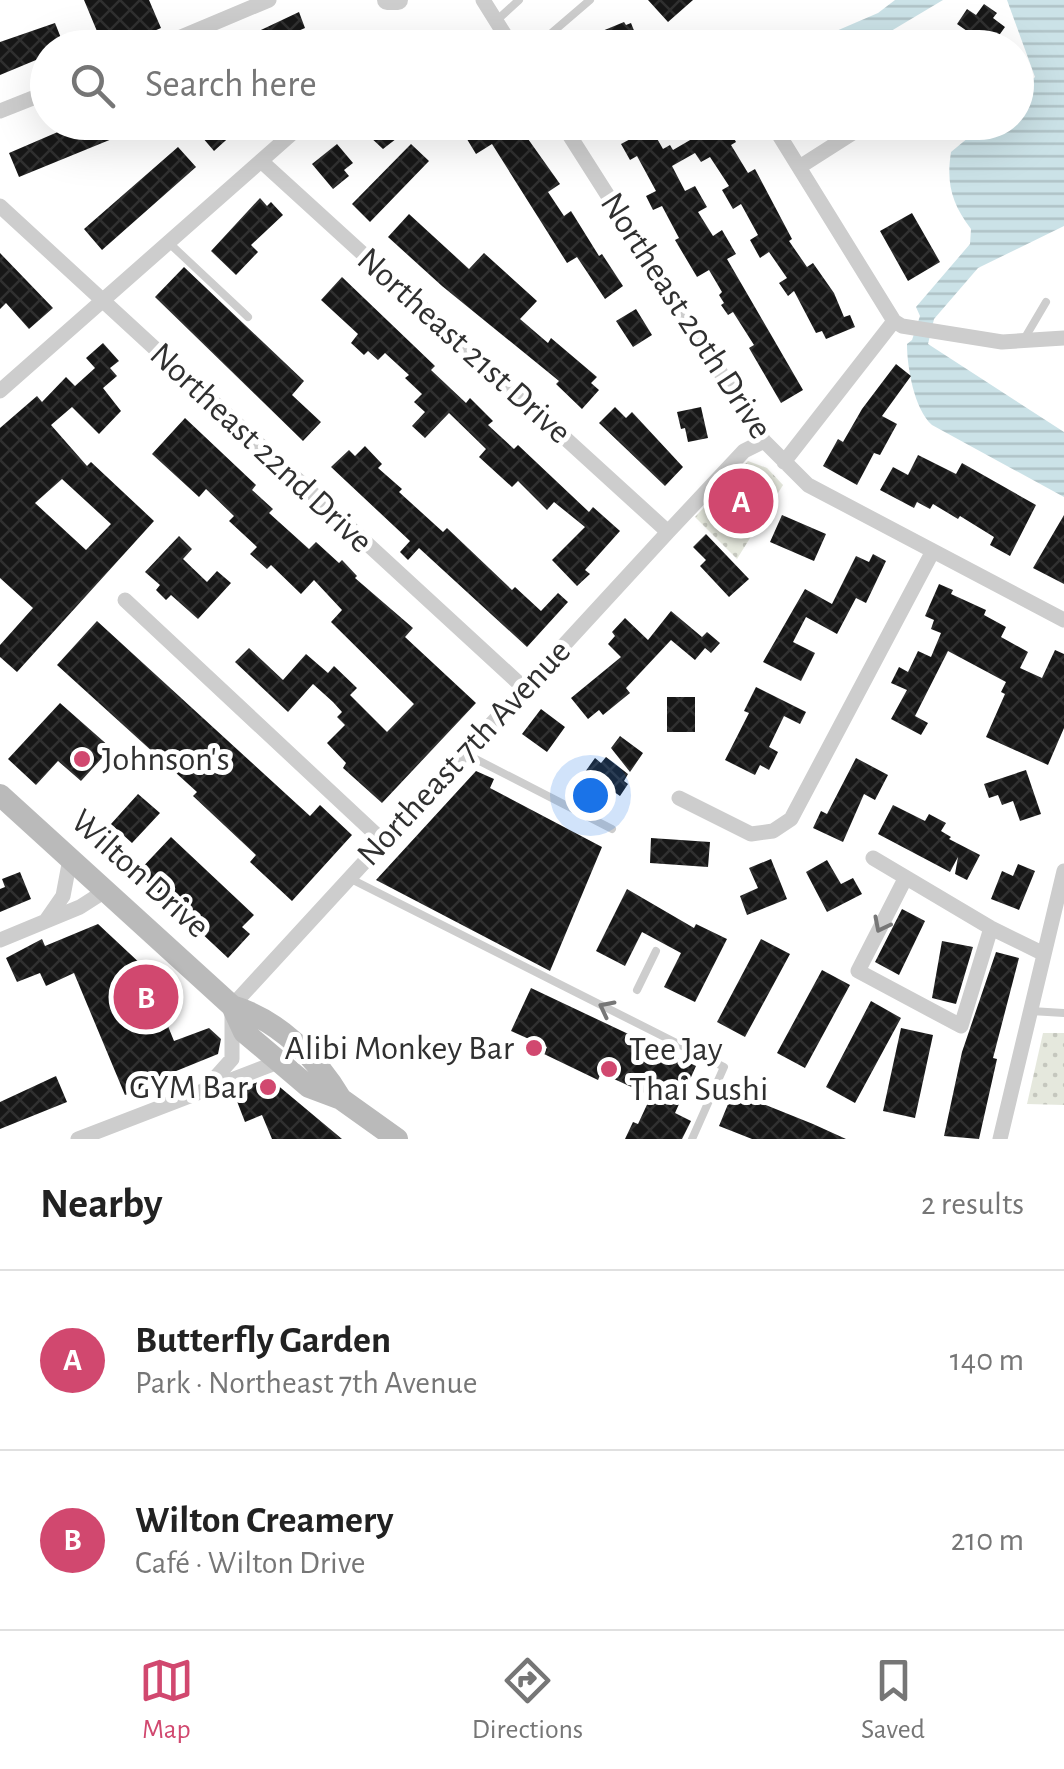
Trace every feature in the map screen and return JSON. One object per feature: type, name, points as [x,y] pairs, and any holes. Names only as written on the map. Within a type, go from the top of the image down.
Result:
[{"type":"main road","name":"Wilton Drive","points":[[0,794],[232,1006],[244,1032],[278,1062],[309,1087],[341,1099],[398,1139]]},
{"type":"main road","name":"Wilton Drive","points":[[232,1006],[258,1013],[324,1070],[341,1099]]},
{"type":"street","points":[[198,30],[269,0]]},
{"type":"street","points":[[387,0],[398,0]]},
{"type":"street","points":[[483,0],[502,30]]},
{"type":"street","points":[[0,111],[30,99]]},
{"type":"street","points":[[0,391],[285,140]]},
{"type":"street","name":"Northeast 20th Drive","points":[[572,140],[764,440],[784,462],[808,485],[1064,620]]},
{"type":"street","points":[[783,140],[894,321],[902,326],[969,338],[1064,338]]},
{"type":"street","points":[[801,166],[842,140]]},
{"type":"street","name":"Northeast 21st Drive","points":[[261,161],[668,532]]},
{"type":"street","name":"Northeast 22nd Drive","points":[[0,206],[524,688]]},
{"type":"street","points":[[784,462],[894,321]]},
{"type":"street","name":"Northeast 7th Avenue","points":[[232,1006],[668,532],[744,452],[764,440]]},
{"type":"street","points":[[679,798],[751,834],[773,831],[790,819],[933,550]]},
{"type":"street","points":[[125,600],[383,840]]},
{"type":"street","points":[[873,858],[991,928],[1044,954]]},
{"type":"street","points":[[44,922],[62,896],[70,859]]},
{"type":"street","points":[[1000,1139],[1064,871]]},
{"type":"street","points":[[905,878],[858,971],[961,1026],[991,928]]},
{"type":"street","points":[[0,940],[80,907],[106,891]]},
{"type":"street","points":[[206,1087],[232,1058],[232,1006]]},
{"type":"street","points":[[78,1139],[278,1062]]},
{"type":"lane","points":[[496,20],[519,0]]},
{"type":"lane","points":[[555,30],[590,0]]},
{"type":"lane","points":[[168,243],[248,317]]},
{"type":"lane","points":[[1023,341],[1046,302]]},
{"type":"lane","points":[[464,753],[612,829]]},
{"type":"lane","points":[[349,878],[724,1067],[692,1139]]},
{"type":"lane","points":[[637,990],[656,951]]},
{"type":"lane","points":[[1031,1011],[1064,1013]]},
{"type":"shaded area","points":[[748,461],[767,468],[783,485],[737,559],[695,517]]},
{"type":"shaded area","points":[[1043,1033],[1064,1033],[1064,1105],[1027,1104]]},
{"type":"water","points":[[895,0],[943,0],[893,30],[838,30],[878,13]]},
{"type":"water","points":[[1007,0],[1064,0],[1064,226],[978,268],[934,319],[928,344],[1064,432],[1064,497],[932,425],[916,398],[908,364],[907,344],[920,316],[916,307],[970,244],[971,229],[952,193],[951,152],[965,140],[1034,140],[1034,30],[1018,30]]},
{"type":"building","points":[[84,0],[149,0],[161,28],[156,30],[96,30]]},
{"type":"building","points":[[648,0],[693,0],[668,22]]},
{"type":"building","points":[[984,4],[997,13],[993,18],[1005,27],[966,30],[957,24],[967,9],[976,15]]},
{"type":"building","points":[[299,12],[305,28],[300,30],[261,30]]},
{"type":"building","points":[[624,22],[631,23],[634,30],[605,30]]},
{"type":"building","points":[[55,23],[58,30],[35,30]]},
{"type":"building","points":[[30,32],[30,62],[0,75],[0,42]]},
{"type":"building","points":[[39,140],[109,140],[19,177],[9,153]]},
{"type":"building","points":[[205,140],[226,140],[214,151]]},
{"type":"building","points":[[373,140],[395,140],[383,149]]},
{"type":"building","points":[[467,140],[529,140],[560,184],[548,192],[564,216],[571,211],[623,286],[605,299],[577,257],[567,263],[492,144],[476,154]]},
{"type":"building","points":[[628,140],[658,140],[663,149],[670,145],[673,150],[690,140],[735,140],[731,145],[748,173],[755,169],[792,239],[789,241],[807,267],[813,263],[834,293],[844,317],[850,315],[855,327],[826,339],[822,331],[816,333],[794,291],[788,296],[779,283],[787,278],[769,252],[760,258],[750,240],[758,235],[741,204],[733,209],[722,190],[729,186],[710,157],[701,162],[695,153],[672,166],[685,191],[695,186],[707,207],[698,212],[713,236],[722,230],[736,254],[727,259],[803,390],[781,403],[749,348],[754,345],[733,312],[728,315],[721,305],[722,292],[709,270],[697,277],[675,240],[679,238],[662,206],[653,210],[646,196],[656,191],[637,156],[630,160],[621,144]]},
{"type":"building","points":[[337,144],[353,163],[344,170],[349,176],[333,189],[312,164]]},
{"type":"building","points":[[411,144],[429,161],[370,222],[352,204]]},
{"type":"building","points":[[178,147],[196,167],[102,250],[84,229]]},
{"type":"building","points":[[260,198],[267,206],[271,202],[283,215],[251,245],[258,252],[236,275],[211,251]]},
{"type":"building","points":[[912,213],[940,262],[908,281],[880,231]]},
{"type":"building","points":[[409,214],[469,269],[484,253],[537,301],[520,319],[548,343],[551,338],[597,377],[591,383],[599,390],[582,409],[556,384],[559,381],[388,237]]},
{"type":"building","points":[[0,253],[53,308],[29,329],[6,303],[0,309]]},
{"type":"building","points":[[184,267],[304,381],[292,395],[321,422],[303,441],[155,297]]},
{"type":"building","points":[[342,277],[435,366],[431,370],[466,403],[470,398],[493,421],[488,425],[514,449],[518,445],[589,512],[593,507],[620,531],[585,570],[590,574],[577,586],[552,560],[585,527],[554,502],[547,510],[518,481],[512,487],[479,457],[486,449],[449,413],[425,438],[412,426],[425,412],[414,402],[422,394],[405,378],[409,375],[385,353],[378,360],[368,351],[364,355],[351,343],[358,334],[321,300]]},
{"type":"building","points":[[636,309],[652,335],[633,347],[616,321]]},
{"type":"building","points":[[103,343],[119,361],[110,368],[117,376],[103,388],[121,411],[99,434],[72,407],[51,425],[87,466],[91,462],[154,521],[17,672],[0,657],[0,645],[33,608],[0,578],[0,428],[37,396],[42,402],[66,377],[75,386],[95,368],[86,358]],"holes":[[[62,479],[111,524],[86,550],[35,503]]]},
{"type":"building","points":[[896,364],[911,376],[882,416],[897,424],[880,455],[874,453],[857,485],[823,466],[838,439],[843,442]]},
{"type":"building","points":[[615,407],[626,418],[632,412],[683,467],[665,486],[599,423]]},
{"type":"building","points":[[701,407],[708,438],[688,442],[677,412]]},
{"type":"building","points":[[185,418],[256,485],[252,490],[273,509],[269,513],[309,549],[316,542],[339,563],[342,560],[355,578],[413,628],[405,637],[476,703],[382,803],[343,768],[346,763],[327,743],[345,725],[337,717],[342,712],[333,702],[313,684],[288,712],[235,662],[249,648],[283,680],[306,654],[328,673],[334,666],[357,688],[350,695],[387,732],[414,704],[331,622],[342,610],[314,580],[301,594],[271,565],[267,569],[250,554],[257,547],[229,521],[234,516],[206,489],[199,497],[152,454]]},
{"type":"building","points":[[365,446],[382,464],[378,468],[402,489],[399,492],[443,532],[447,528],[512,590],[515,587],[541,611],[558,593],[568,602],[527,647],[419,548],[408,560],[400,552],[410,541],[331,467],[349,450],[355,456]]},
{"type":"building","points":[[918,455],[956,474],[962,463],[1036,505],[1010,556],[990,545],[994,537],[960,516],[958,519],[933,504],[930,509],[917,502],[914,508],[880,490],[893,467],[908,475]]},
{"type":"building","points":[[782,515],[826,534],[814,561],[770,542]]},
{"type":"building","points":[[1064,515],[1064,584],[1033,568]]},
{"type":"building","points":[[706,534],[749,579],[729,597],[700,566],[706,560],[693,547]]},
{"type":"building","points":[[179,536],[192,549],[183,559],[207,582],[217,571],[231,583],[198,619],[171,595],[166,600],[156,590],[160,585],[145,572]]},
{"type":"building","points":[[873,554],[886,561],[866,603],[856,598],[837,634],[806,617],[793,642],[815,653],[801,681],[763,662],[805,589],[832,604],[856,556],[869,562]]},
{"type":"building","points":[[939,584],[986,610],[984,615],[1006,627],[1001,637],[1028,652],[1020,668],[1042,678],[1055,650],[1064,654],[1064,728],[1048,765],[986,737],[1005,694],[1001,692],[1006,682],[948,651],[915,716],[928,723],[921,735],[891,719],[907,690],[891,683],[899,667],[908,672],[918,651],[931,657],[941,633],[931,629],[934,620],[925,616]]},
{"type":"building","points":[[671,611],[702,637],[707,632],[720,643],[711,653],[705,648],[695,660],[671,640],[626,688],[630,693],[603,715],[599,710],[588,719],[571,698],[621,657],[608,644],[615,636],[612,632],[625,618],[648,640]]},
{"type":"building","points":[[97,621],[310,816],[320,805],[352,835],[292,901],[250,862],[256,855],[193,796],[197,792],[57,665]]},
{"type":"building","points":[[756,687],[806,712],[800,724],[784,716],[769,747],[778,752],[769,770],[760,765],[755,775],[725,760],[749,713],[744,711]]},
{"type":"building","points":[[667,697],[695,697],[695,732],[667,732]]},
{"type":"building","points":[[60,703],[111,748],[81,781],[58,761],[36,785],[8,759]]},
{"type":"building","points":[[541,709],[565,727],[547,752],[522,734]]},
{"type":"building","points":[[620,736],[643,753],[630,772],[611,748]]},
{"type":"building","points":[[606,757],[628,774],[624,781],[628,784],[620,796],[585,772],[595,758],[601,763]]},
{"type":"building","points":[[856,758],[888,775],[875,800],[864,794],[843,842],[813,828],[821,811],[827,814]]},
{"type":"building","points":[[1026,770],[1041,814],[1020,821],[1013,801],[1002,805],[998,795],[989,798],[984,784]]},
{"type":"building","points":[[476,771],[494,779],[490,788],[602,847],[550,971],[376,880]]},
{"type":"building","points":[[138,794],[160,813],[132,843],[111,824]]},
{"type":"building","points":[[893,805],[925,821],[929,814],[946,823],[941,831],[949,839],[980,855],[967,880],[955,874],[958,857],[950,872],[878,834]]},
{"type":"building","points":[[171,837],[254,915],[242,927],[250,934],[228,958],[137,873]]},
{"type":"building","points":[[651,838],[710,842],[708,867],[650,863]]},
{"type":"building","points":[[771,859],[787,899],[747,915],[740,896],[758,888],[749,868]]},
{"type":"building","points":[[827,860],[841,884],[853,878],[862,894],[827,912],[806,872]]},
{"type":"building","points":[[1018,864],[1035,871],[1019,910],[991,899],[1002,871],[1013,876]]},
{"type":"building","points":[[20,872],[31,899],[0,912],[0,889],[5,887],[2,879]]},
{"type":"building","points":[[627,889],[694,928],[696,924],[727,939],[695,1002],[664,987],[681,953],[642,932],[625,966],[596,951]]},
{"type":"building","points":[[902,909],[925,921],[899,975],[875,962]]},
{"type":"building","points":[[98,924],[144,967],[174,1041],[209,1028],[221,1039],[218,1054],[125,1095],[74,973],[46,986],[40,973],[17,982],[6,958],[42,939],[45,946]]},
{"type":"building","points":[[761,939],[790,954],[745,1037],[717,1022]]},
{"type":"building","points":[[942,941],[973,947],[956,1004],[932,998]]},
{"type":"building","points":[[996,952],[1019,958],[993,1058],[997,1059],[979,1139],[944,1136],[962,1052]]},
{"type":"building","points":[[822,970],[850,985],[805,1068],[777,1053]]},
{"type":"building","points":[[531,988],[696,1066],[675,1113],[691,1121],[682,1139],[625,1139],[633,1122],[638,1124],[651,1096],[601,1073],[598,1080],[544,1054],[547,1047],[511,1031]]},
{"type":"building","points":[[871,1001],[901,1018],[855,1103],[826,1087]]},
{"type":"building","points":[[901,1028],[933,1035],[915,1118],[883,1111]]},
{"type":"building","points":[[56,1076],[67,1102],[0,1129],[0,1102]]},
{"type":"building","points":[[269,1078],[342,1139],[272,1139],[262,1115],[245,1122],[233,1091]]},
{"type":"building","points":[[733,1092],[846,1139],[752,1139],[719,1126]]},
{"type":"place","name":"Butterfly Garden","points":[[741,501]]},
{"type":"place","name":"Johnson's","points":[[82,759]]},
{"type":"place","name":"Wilton Creamery","points":[[146,997]]},
{"type":"place","name":"Alibi Monkey Bar","points":[[534,1048]]},
{"type":"place","name":"Tee Jay Thai Sushi","points":[[609,1069]]},
{"type":"place","name":"GYM Bar","points":[[268,1087]]}]
